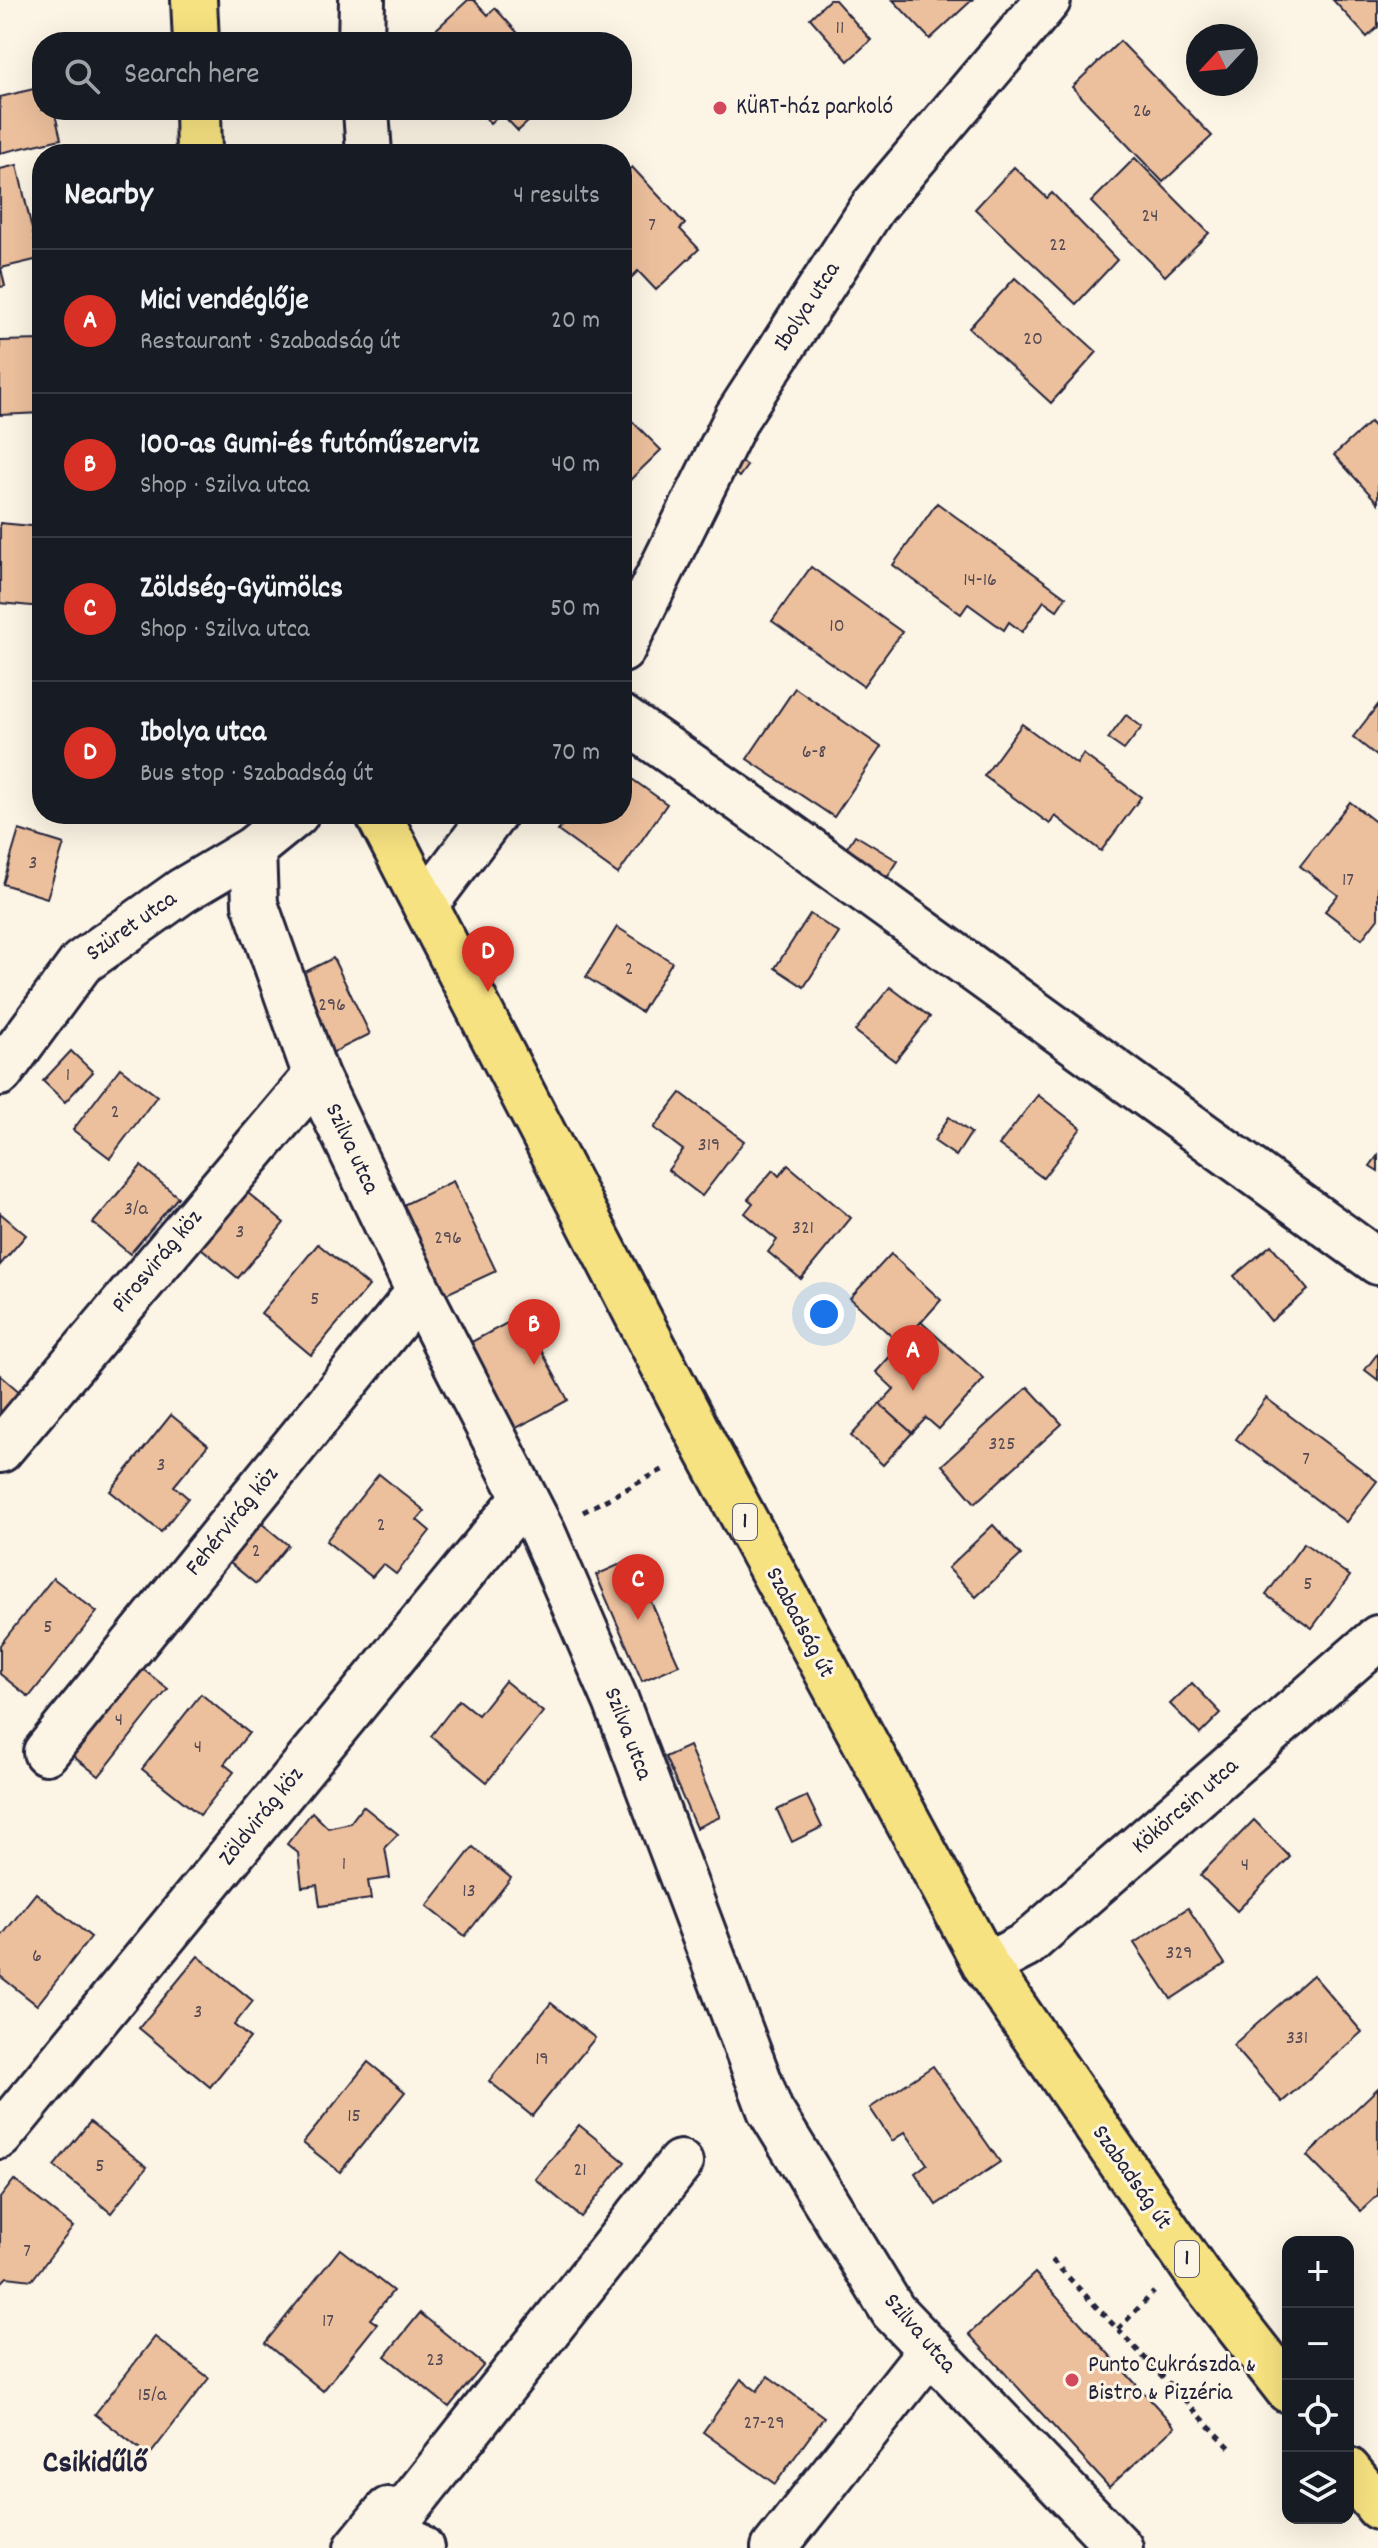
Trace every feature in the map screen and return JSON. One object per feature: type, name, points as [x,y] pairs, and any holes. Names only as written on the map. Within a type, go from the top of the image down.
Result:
[{"type":"main road","points":[[194,0],[196,32]]},
{"type":"main road","points":[[198,120],[199,144]]},
{"type":"main road","name":"Szabadság út","points":[[383,824],[706,1448],[986,1966],[1199,2276],[1282,2382]]},
{"type":"main road","points":[[1354,2477],[1378,2507]]},
{"type":"street","points":[[361,32],[362,0]]},
{"type":"street","name":"Ibolya utca","points":[[632,630],[737,417],[873,207],[1048,0]]},
{"type":"street","points":[[367,120],[368,144]]},
{"type":"street","points":[[632,725],[742,801],[1378,1262]]},
{"type":"street","name":"Szüret utca","points":[[0,1073],[81,963],[182,891],[253,849],[284,824]]},
{"type":"street","points":[[425,905],[486,824]]},
{"type":"street","name":"Szilva utca","points":[[253,849],[255,904],[316,1076],[419,1292],[534,1515],[616,1701],[770,2110],[893,2311],[1120,2548]]},
{"type":"street","name":"Pirosvirág köz","points":[[0,1450],[316,1076]]},
{"type":"street","name":"Fehérvirág köz","points":[[46,1752],[419,1292]]},
{"type":"street","name":"Zöldvirág köz","points":[[0,2136],[534,1515]]},
{"type":"street","name":"Kökörcsin utca","points":[[986,1966],[1026,1945],[1378,1638]]},
{"type":"street","points":[[357,2548],[388,2510],[410,2534],[680,2163]]},
{"type":"street","points":[[774,2548],[931,2349]]},
{"type":"path","points":[[534,1515],[706,1448]]},
{"type":"path","points":[[1052,2260],[1233,2451]]},
{"type":"path","points":[[1118,2329],[1154,2292]]},
{"type":"building","points":[[468,0],[474,0],[488,15],[495,8],[517,32],[433,32]]},
{"type":"building","points":[[829,0],[835,0],[871,40],[848,61],[810,18]]},
{"type":"building","points":[[893,0],[972,0],[930,39]]},
{"type":"building","points":[[1333,0],[1378,0],[1378,27],[1367,37]]},
{"type":"building","points":[[1120,41],[1212,136],[1163,182],[1072,87]]},
{"type":"building","points":[[32,89],[32,120],[56,120],[61,139],[0,153],[0,97]]},
{"type":"building","points":[[508,120],[530,120],[518,131]]},
{"type":"building","points":[[1135,158],[1209,233],[1165,276],[1091,202]]},
{"type":"building","points":[[17,165],[32,229],[32,261],[1,268],[5,286],[0,287],[0,169]]},
{"type":"building","points":[[632,167],[685,224],[680,229],[699,249],[656,290],[638,271],[632,277]]},
{"type":"building","points":[[1014,167],[1047,198],[1052,193],[1117,260],[1076,304],[975,209]]},
{"type":"building","points":[[1015,278],[1097,352],[1051,403],[969,328]]},
{"type":"building","points":[[32,340],[32,413],[0,415],[0,341]]},
{"type":"building","points":[[632,421],[661,450],[632,478]]},
{"type":"building","points":[[1370,422],[1378,431],[1378,503],[1334,455]]},
{"type":"building","points":[[739,460],[747,466],[739,477],[731,470]]},
{"type":"building","points":[[937,503],[1066,597],[1057,610],[1044,601],[1022,632],[1009,622],[1004,630],[968,604],[961,614],[893,565]]},
{"type":"building","points":[[0,523],[32,526],[32,606],[0,603]]},
{"type":"building","points":[[811,567],[902,632],[863,686],[772,621]]},
{"type":"building","points":[[795,688],[881,747],[834,817],[747,759]]},
{"type":"building","points":[[1378,705],[1378,757],[1353,737]]},
{"type":"building","points":[[1126,715],[1142,727],[1124,750],[1108,739]]},
{"type":"building","points":[[1022,724],[1077,764],[1083,754],[1141,797],[1101,851],[1055,816],[1050,824],[984,776]]},
{"type":"building","points":[[632,779],[667,804],[618,874],[558,831],[563,824],[632,824]]},
{"type":"building","points":[[1350,802],[1378,824],[1378,918],[1362,939],[1325,911],[1338,895],[1300,866]]},
{"type":"building","points":[[19,830],[64,844],[47,898],[3,884]]},
{"type":"building","points":[[855,835],[898,861],[882,886],[839,860]]},
{"type":"building","points":[[810,914],[839,933],[804,987],[775,968]]},
{"type":"building","points":[[617,927],[672,962],[641,1012],[586,977]]},
{"type":"building","points":[[333,958],[370,1034],[330,1054],[293,978]]},
{"type":"building","points":[[890,987],[930,1017],[895,1061],[855,1031]]},
{"type":"building","points":[[71,1051],[93,1072],[65,1102],[43,1081]]},
{"type":"building","points":[[120,1068],[157,1096],[110,1158],[73,1130]]},
{"type":"building","points":[[681,1093],[744,1141],[702,1196],[668,1170],[683,1150],[654,1128]]},
{"type":"building","points":[[1038,1095],[1081,1128],[1043,1178],[999,1145]]},
{"type":"building","points":[[949,1117],[971,1133],[956,1156],[934,1141]]},
{"type":"building","points":[[1378,1155],[1378,1171],[1370,1166]]},
{"type":"building","points":[[788,1165],[851,1218],[801,1279],[768,1252],[777,1240],[745,1213],[753,1203],[748,1199],[773,1170],[779,1176]]},
{"type":"building","points":[[141,1166],[178,1197],[130,1254],[93,1223]]},
{"type":"building","points":[[453,1181],[496,1271],[442,1296],[399,1207]]},
{"type":"building","points":[[242,1188],[284,1223],[238,1278],[196,1244]]},
{"type":"building","points":[[0,1213],[26,1235],[0,1265]]},
{"type":"building","points":[[318,1244],[369,1286],[311,1355],[261,1313]]},
{"type":"building","points":[[1271,1245],[1308,1290],[1271,1321],[1234,1276]]},
{"type":"building","points":[[891,1254],[941,1300],[901,1345],[850,1298]]},
{"type":"building","points":[[522,1315],[568,1400],[511,1431],[466,1345]]},
{"type":"building","points":[[921,1322],[984,1379],[939,1429],[926,1418],[912,1433],[880,1404],[894,1389],[876,1372]]},
{"type":"building","points":[[1378,1353],[1378,1380],[1365,1370]]},
{"type":"building","points":[[0,1375],[29,1400],[0,1433]]},
{"type":"building","points":[[1028,1387],[1062,1424],[975,1503],[942,1465]]},
{"type":"building","points":[[1266,1398],[1377,1481],[1346,1522],[1236,1439]]},
{"type":"building","points":[[880,1404],[912,1433],[883,1465],[851,1436]]},
{"type":"building","points":[[171,1415],[208,1445],[174,1486],[188,1498],[161,1532],[110,1491]]},
{"type":"building","points":[[379,1474],[425,1511],[417,1520],[430,1531],[396,1574],[383,1564],[372,1577],[326,1541]]},
{"type":"building","points":[[256,1519],[288,1545],[256,1584],[224,1558]]},
{"type":"building","points":[[993,1525],[1021,1555],[976,1597],[948,1568]]},
{"type":"building","points":[[1304,1543],[1350,1576],[1312,1628],[1266,1595]]},
{"type":"building","points":[[632,1559],[679,1665],[642,1681],[596,1575]]},
{"type":"building","points":[[53,1578],[97,1612],[29,1697],[0,1674],[0,1645]]},
{"type":"building","points":[[140,1667],[168,1689],[99,1776],[70,1754]]},
{"type":"building","points":[[505,1681],[543,1712],[487,1782],[431,1736],[459,1700],[478,1715]]},
{"type":"building","points":[[1192,1683],[1221,1713],[1200,1734],[1170,1704]]},
{"type":"building","points":[[201,1694],[249,1733],[224,1764],[234,1772],[200,1815],[142,1769]]},
{"type":"building","points":[[689,1746],[720,1817],[696,1828],[665,1757]]},
{"type":"building","points":[[807,1796],[822,1827],[792,1842],[777,1810]]},
{"type":"building","points":[[363,1806],[398,1834],[385,1847],[390,1878],[368,1881],[371,1899],[320,1906],[317,1885],[302,1887],[298,1853],[287,1844],[312,1812],[328,1828],[350,1823]]},
{"type":"building","points":[[1254,1820],[1290,1857],[1237,1911],[1200,1875]]},
{"type":"building","points":[[473,1847],[511,1878],[465,1936],[427,1906]]},
{"type":"building","points":[[36,1893],[91,1937],[37,2005],[0,1976],[0,1938]]},
{"type":"building","points":[[1188,1908],[1225,1964],[1171,1999],[1134,1943]]},
{"type":"building","points":[[198,1956],[253,2001],[234,2025],[250,2038],[210,2087],[139,2028]]},
{"type":"building","points":[[1313,1975],[1362,2032],[1282,2102],[1233,2045]]},
{"type":"building","points":[[551,2003],[595,2038],[532,2116],[489,2081]]},
{"type":"building","points":[[368,2062],[405,2092],[340,2172],[303,2143]]},
{"type":"building","points":[[933,2066],[1000,2162],[936,2205],[915,2173],[927,2164],[905,2132],[892,2141],[870,2108]]},
{"type":"building","points":[[1378,2088],[1378,2195],[1361,2211],[1307,2156]]},
{"type":"building","points":[[90,2122],[147,2167],[111,2213],[54,2166]]},
{"type":"building","points":[[579,2125],[625,2162],[581,2217],[535,2179]]},
{"type":"building","points":[[14,2180],[73,2227],[32,2280],[7,2277],[0,2284],[0,2198]]},
{"type":"building","points":[[340,2249],[393,2291],[370,2319],[377,2324],[323,2391],[265,2343]]},
{"type":"building","name":"Punto Cukrászda & Bistro & Pizzéria","points":[[1035,2273],[1175,2427],[1109,2487],[969,2334]]},
{"type":"building","points":[[420,2313],[484,2365],[449,2407],[385,2356]]},
{"type":"building","points":[[155,2337],[209,2378],[149,2456],[95,2414]]},
{"type":"building","points":[[768,2376],[824,2417],[775,2484],[703,2432],[741,2379],[757,2391]]},
{"type":"place","name":"KÜRT-ház parkoló","points":[[720,108]]},
{"type":"place","name":"Ibolya utca","points":[[488,992]]},
{"type":"place","name":"100-as Gumi-és futóműszerviz","points":[[534,1365]]},
{"type":"place","name":"Mici vendéglője","points":[[913,1391]]},
{"type":"place","name":"Zöldség-Gyümölcs","points":[[638,1620]]},
{"type":"place","name":"Punto Cukrászda & Bistro & Pizzéria","points":[[1072,2380]]},
{"type":"district","name":"Csikidűlő","points":[[95,2465]]}]
